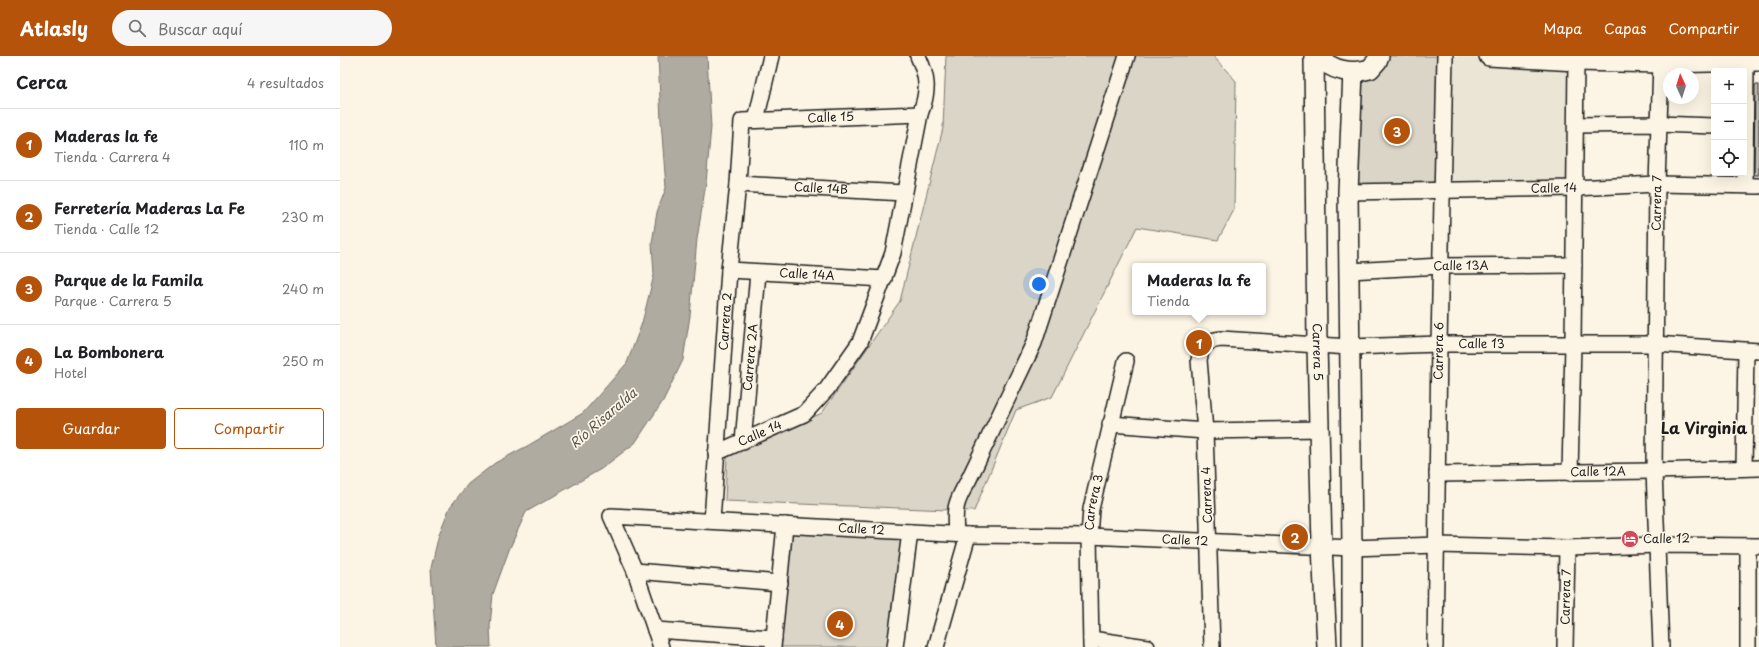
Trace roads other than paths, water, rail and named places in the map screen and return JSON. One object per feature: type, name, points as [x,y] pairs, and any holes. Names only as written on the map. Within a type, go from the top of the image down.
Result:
[{"type":"main road","name":"Carrera 5","points":[[1314,56],[1322,546],[1327,647]]},
{"type":"main road","points":[[1319,56],[1322,60],[1333,67],[1353,72],[1370,69],[1380,58]]},
{"type":"main road","points":[[1489,56],[1576,61],[1661,63],[1752,62]]},
{"type":"main road","points":[[1352,647],[1348,192],[1353,72]]},
{"type":"street","name":"Carrera 2","points":[[712,521],[729,270],[738,184],[749,121],[771,56]]},
{"type":"street","points":[[884,280],[894,253],[904,193],[920,114],[926,98],[926,73],[918,56]]},
{"type":"street","points":[[936,647],[962,535],[954,512],[958,498],[1034,343],[1127,56]]},
{"type":"street","name":"Carrera 6","points":[[1435,647],[1439,344],[1446,56]]},
{"type":"street","points":[[1570,473],[1576,61]]},
{"type":"street","points":[[1747,108],[1752,62]]},
{"type":"street","name":"Carrera 7","points":[[1661,63],[1658,124],[1654,471],[1661,647]]},
{"type":"street","name":"Calle 15","points":[[749,121],[920,114]]},
{"type":"street","points":[[1576,125],[1658,124],[1711,126]]},
{"type":"street","points":[[1747,140],[1752,185]]},
{"type":"street","name":"Calle 14B","points":[[738,184],[904,193]]},
{"type":"street","name":"Calle 14","points":[[1348,192],[1574,188],[1657,184],[1752,185]]},
{"type":"street","name":"Calle 13A","points":[[1349,271],[1441,266],[1574,265]]},
{"type":"street","name":"Calle 14A","points":[[729,270],[884,280]]},
{"type":"street","name":"Carrera 2A","points":[[743,442],[758,273]]},
{"type":"street","name":"Calle 14","points":[[716,453],[804,414],[827,389],[860,342],[884,280]]},
{"type":"street","name":"Calle 13","points":[[1205,344],[1211,340],[1221,339],[1350,347],[1439,344],[1655,344],[1752,351]]},
{"type":"street","name":"Carrera 4","points":[[1205,344],[1201,351],[1200,360],[1205,431],[1212,647]]},
{"type":"street","points":[[1744,467],[1752,351]]},
{"type":"street","name":"Carrera 3","points":[[1091,643],[1089,536],[1091,508],[1126,361]]},
{"type":"street","points":[[1110,424],[1205,431],[1320,429]]},
{"type":"street","name":"Calle 12A","points":[[1437,474],[1570,473],[1744,467],[1759,468]]},
{"type":"street","name":"Calle 12","points":[[635,570],[611,516],[962,535],[1089,536],[1352,548],[1437,545],[1567,548],[1658,545],[1753,546]]},
{"type":"street","points":[[655,630],[774,642],[786,525]]},
{"type":"street","points":[[895,647],[910,532]]},
{"type":"street","points":[[1748,647],[1753,546]]},
{"type":"street","name":"Carrera 7","points":[[1565,647],[1567,548]]},
{"type":"street","points":[[661,647],[635,570],[780,583]]},
{"type":"street","points":[[1091,643],[1147,647]]},
{"type":"water","name":"Río Risaralda","points":[[658,56],[707,56],[711,127],[706,183],[697,239],[690,316],[683,360],[663,401],[635,443],[601,469],[526,512],[509,550],[493,594],[490,626],[491,647],[436,647],[431,568],[439,534],[450,507],[468,484],[495,463],[583,413],[627,363],[642,323],[654,275],[652,243],[657,212],[666,188]]},
{"type":"place","name":"Parque de la Famila","points":[[1397,131]]},
{"type":"place","name":"Maderas la fe","points":[[1199,343]]},
{"type":"place","name":"Ferretería Maderas La Fe","points":[[1295,537]]},
{"type":"place","name":"Calle 12","points":[[1630,539]]},
{"type":"place","name":"La Bombonera","points":[[840,624]]},
{"type":"district","name":"La Virginia","points":[[1704,428]]}]
